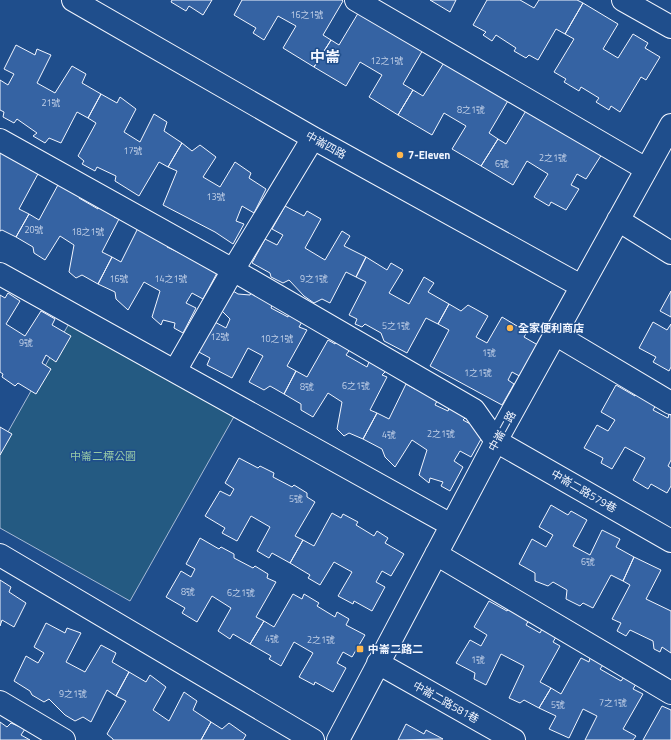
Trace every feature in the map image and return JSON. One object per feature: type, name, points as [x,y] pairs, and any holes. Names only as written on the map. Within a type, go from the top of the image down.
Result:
[{"type":"street","name":"中崙四路","points":[[73,0],[313,138],[581,286]]},
{"type":"street","points":[[356,0],[646,169]]},
{"type":"street","points":[[624,0],[671,26]]},
{"type":"street","name":"中崙二路","points":[[338,740],[496,441],[671,125]]},
{"type":"street","points":[[175,371],[233,270],[313,138]]},
{"type":"street","points":[[0,140],[233,270],[474,410],[496,441]]},
{"type":"street","points":[[618,220],[671,253]]},
{"type":"street","points":[[0,274],[452,525]]},
{"type":"street","points":[[555,334],[671,403]]},
{"type":"street","name":"中崙二路579巷","points":[[496,441],[671,541]]},
{"type":"street","points":[[436,554],[671,693]]},
{"type":"street","points":[[0,555],[313,740]]},
{"type":"street","name":"中崙二路581巷","points":[[378,663],[514,740]]},
{"type":"street","points":[[0,702],[64,740]]},
{"type":"green space","name":"中崙二標公園","points":[[71,320],[236,413],[130,601],[0,528],[0,446]]},
{"type":"building","points":[[172,0],[212,0],[203,15],[189,6],[186,11],[171,2]]},
{"type":"building","points":[[242,0],[343,1],[323,35],[331,40],[314,67],[283,48],[296,26],[278,16],[264,40],[253,33],[256,28],[234,15]]},
{"type":"building","points":[[430,0],[456,0],[450,12]]},
{"type":"building","points":[[487,0],[520,0],[534,8],[539,0],[577,0],[583,3],[565,34],[556,29],[538,60],[529,55],[526,58],[514,51],[516,48],[496,35],[492,41],[483,35],[486,32],[473,25]]},
{"type":"building","points":[[583,3],[618,24],[603,49],[618,58],[633,34],[648,43],[645,48],[660,57],[646,80],[641,77],[620,112],[611,106],[609,110],[596,102],[599,98],[581,87],[579,91],[564,82],[566,79],[554,72],[574,39],[565,34]]},
{"type":"building","points":[[360,10],[424,48],[403,84],[413,90],[398,115],[369,97],[382,75],[360,62],[346,86],[314,67],[331,40],[339,45]]},
{"type":"building","points":[[16,45],[35,55],[37,49],[51,55],[37,83],[55,93],[72,66],[86,74],[82,83],[101,94],[88,118],[77,112],[61,143],[49,138],[45,143],[33,136],[37,133],[17,119],[14,123],[3,117],[4,112],[0,110],[0,80],[8,85],[14,74],[4,69]]},
{"type":"building","points":[[445,61],[509,99],[489,133],[498,139],[481,166],[452,149],[466,126],[444,113],[432,135],[398,115],[413,90],[423,96]]},
{"type":"building","points":[[101,94],[117,103],[120,97],[136,109],[124,132],[140,142],[154,114],[167,122],[164,131],[182,143],[168,167],[159,162],[139,196],[115,181],[116,176],[97,167],[95,171],[82,164],[84,161],[78,156],[96,123],[88,118]]},
{"type":"building","points":[[527,109],[602,154],[586,179],[577,174],[571,185],[579,189],[566,210],[551,202],[549,206],[534,197],[548,174],[527,161],[513,185],[481,166],[498,139],[506,144]]},
{"type":"building","points":[[182,143],[192,151],[200,145],[216,157],[203,177],[220,187],[235,162],[251,173],[249,178],[266,189],[254,213],[242,206],[236,221],[244,224],[233,244],[215,232],[163,205],[177,171],[168,167]]},
{"type":"building","points":[[0,144],[34,163],[30,170],[39,172],[19,209],[29,214],[16,237],[2,230],[0,231]]},
{"type":"building","points":[[59,183],[83,191],[79,198],[98,209],[101,204],[118,214],[114,217],[119,219],[102,252],[112,257],[98,284],[82,275],[76,278],[69,272],[74,245],[60,236],[45,260],[34,253],[33,247],[16,237],[29,214],[39,220]]},
{"type":"building","points":[[285,206],[304,216],[307,211],[321,219],[305,248],[325,260],[342,231],[350,236],[344,246],[366,257],[356,277],[346,272],[330,303],[322,299],[314,303],[304,296],[289,280],[283,283],[271,277],[270,273],[252,263],[265,239],[277,245],[283,235],[272,229]]},
{"type":"building","points":[[139,226],[172,237],[167,247],[180,253],[182,248],[217,273],[203,299],[192,293],[186,303],[196,308],[183,333],[174,328],[175,323],[163,320],[161,325],[152,317],[160,291],[144,282],[128,310],[116,299],[115,292],[98,284],[112,257],[121,262]]},
{"type":"building","points":[[366,257],[387,270],[391,263],[403,270],[389,293],[409,304],[424,277],[434,283],[428,292],[449,304],[438,324],[426,318],[407,353],[384,341],[381,333],[365,324],[362,327],[355,324],[357,319],[349,315],[366,282],[356,277]]},
{"type":"building","points":[[233,291],[238,294],[250,295],[252,292],[273,303],[271,308],[288,317],[289,312],[303,320],[299,327],[307,330],[287,366],[296,371],[284,394],[270,386],[264,390],[249,382],[263,356],[248,348],[232,378],[207,365],[210,358],[197,351],[213,321],[226,328],[230,319],[222,311]]},
{"type":"building","points":[[671,291],[671,317],[660,311]]},
{"type":"building","points":[[8,293],[20,301],[6,324],[25,336],[41,311],[55,319],[52,325],[71,336],[56,362],[46,355],[42,363],[51,369],[36,394],[18,383],[15,386],[2,377],[3,374],[0,372],[0,295],[5,298]]},
{"type":"building","points":[[449,304],[461,311],[468,305],[488,316],[476,337],[487,343],[502,317],[527,332],[524,337],[543,348],[525,379],[512,372],[508,380],[514,384],[502,405],[430,366],[449,330],[438,324]]},
{"type":"building","points":[[653,322],[667,330],[671,324],[671,367],[669,371],[653,362],[656,357],[639,348]]},
{"type":"building","points":[[328,340],[335,344],[337,340],[351,348],[346,355],[367,367],[369,362],[386,371],[382,375],[387,377],[370,410],[377,413],[363,439],[349,433],[344,436],[337,429],[342,402],[328,393],[313,417],[301,410],[301,404],[284,394],[296,371],[307,377]]},
{"type":"building","points":[[406,384],[415,389],[418,384],[440,395],[435,405],[448,411],[450,406],[468,415],[463,420],[485,432],[471,457],[460,451],[454,461],[463,467],[450,491],[441,486],[443,482],[430,478],[429,483],[419,475],[427,450],[412,440],[395,467],[385,457],[382,449],[363,439],[377,413],[389,419]]},
{"type":"building","points":[[616,385],[635,396],[637,391],[657,403],[653,410],[668,418],[669,414],[671,415],[671,460],[668,466],[671,468],[671,486],[667,493],[651,484],[648,489],[633,480],[645,458],[625,447],[612,469],[601,463],[603,458],[584,448],[597,425],[608,431],[615,420],[601,412]]},
{"type":"building","points":[[0,427],[12,434],[0,455]]},
{"type":"building","points":[[239,458],[258,468],[260,466],[274,473],[273,477],[292,487],[294,485],[307,493],[307,497],[315,502],[295,536],[303,540],[290,563],[272,553],[269,558],[257,551],[270,527],[251,516],[237,541],[222,533],[225,528],[205,516],[220,491],[230,496],[234,489],[225,483]]},
{"type":"building","points":[[551,505],[568,515],[571,511],[587,520],[573,546],[590,555],[602,530],[620,539],[616,547],[634,557],[623,581],[611,575],[593,608],[583,603],[580,606],[566,599],[567,590],[553,582],[548,586],[535,581],[535,573],[519,564],[532,539],[546,547],[553,535],[539,527]]},
{"type":"building","points":[[332,513],[341,518],[343,514],[358,522],[356,525],[374,536],[377,531],[388,538],[385,543],[404,554],[391,576],[382,571],[376,582],[385,587],[372,611],[354,601],[353,604],[338,596],[352,572],[334,562],[320,585],[308,578],[310,575],[290,563],[303,540],[314,546]]},
{"type":"building","points":[[200,538],[219,549],[221,547],[234,554],[234,558],[253,568],[255,566],[268,574],[267,578],[276,582],[256,617],[264,621],[250,644],[233,634],[230,639],[218,631],[231,608],[212,596],[197,622],[182,613],[185,608],[166,597],[181,571],[191,577],[195,569],[186,564]]},
{"type":"building","points":[[634,557],[661,570],[646,599],[671,611],[671,653],[662,647],[660,652],[654,649],[653,641],[630,630],[626,636],[617,631],[621,623],[612,619],[630,585],[623,581]]},
{"type":"building","points":[[0,580],[11,587],[9,592],[26,603],[14,627],[2,620],[0,626]]},
{"type":"building","points":[[293,594],[302,599],[304,594],[319,603],[317,606],[335,617],[337,612],[349,619],[346,625],[365,635],[352,657],[343,652],[337,663],[346,668],[333,692],[315,682],[314,685],[299,677],[313,653],[294,642],[281,666],[269,659],[271,656],[250,644],[264,621],[274,627]]},
{"type":"building","points":[[489,601],[507,611],[510,607],[530,618],[526,625],[540,633],[542,629],[556,637],[553,642],[560,646],[540,682],[551,688],[539,708],[524,700],[520,703],[509,698],[524,666],[501,654],[486,685],[474,679],[475,673],[456,663],[470,640],[481,646],[487,635],[474,627]]},
{"type":"building","points":[[46,623],[65,633],[67,628],[81,633],[66,662],[85,672],[101,645],[116,653],[112,662],[129,672],[116,696],[107,690],[91,722],[83,717],[75,721],[65,715],[49,699],[44,702],[14,681],[26,656],[38,663],[44,653],[34,647]]},
{"type":"building","points":[[581,658],[589,662],[590,658],[603,665],[600,669],[621,681],[624,677],[636,684],[633,689],[643,694],[623,729],[636,736],[633,740],[585,740],[597,716],[583,709],[569,738],[549,729],[556,716],[539,708],[551,688],[561,694]]},
{"type":"building","points":[[129,672],[146,682],[150,675],[166,687],[153,710],[169,721],[184,692],[197,701],[193,710],[211,722],[201,740],[113,740],[107,734],[126,701],[116,696]]},
{"type":"building","points":[[662,706],[671,710],[671,740],[643,740]]},
{"type":"building","points":[[0,722],[7,727],[11,723],[25,729],[21,735],[30,740],[0,740]]},
{"type":"building","points":[[211,722],[222,729],[229,723],[246,735],[243,740],[201,740]]},
{"type":"building","points":[[406,724],[424,734],[426,730],[443,739],[398,740]]},
{"type":"place","name":"7-Eleven","points":[[400,155]]},
{"type":"place","name":"全家便利商店","points":[[510,328]]},
{"type":"place","name":"中崙二路二","points":[[360,649]]},
{"type":"district","name":"中崙","points":[[325,56]]}]
